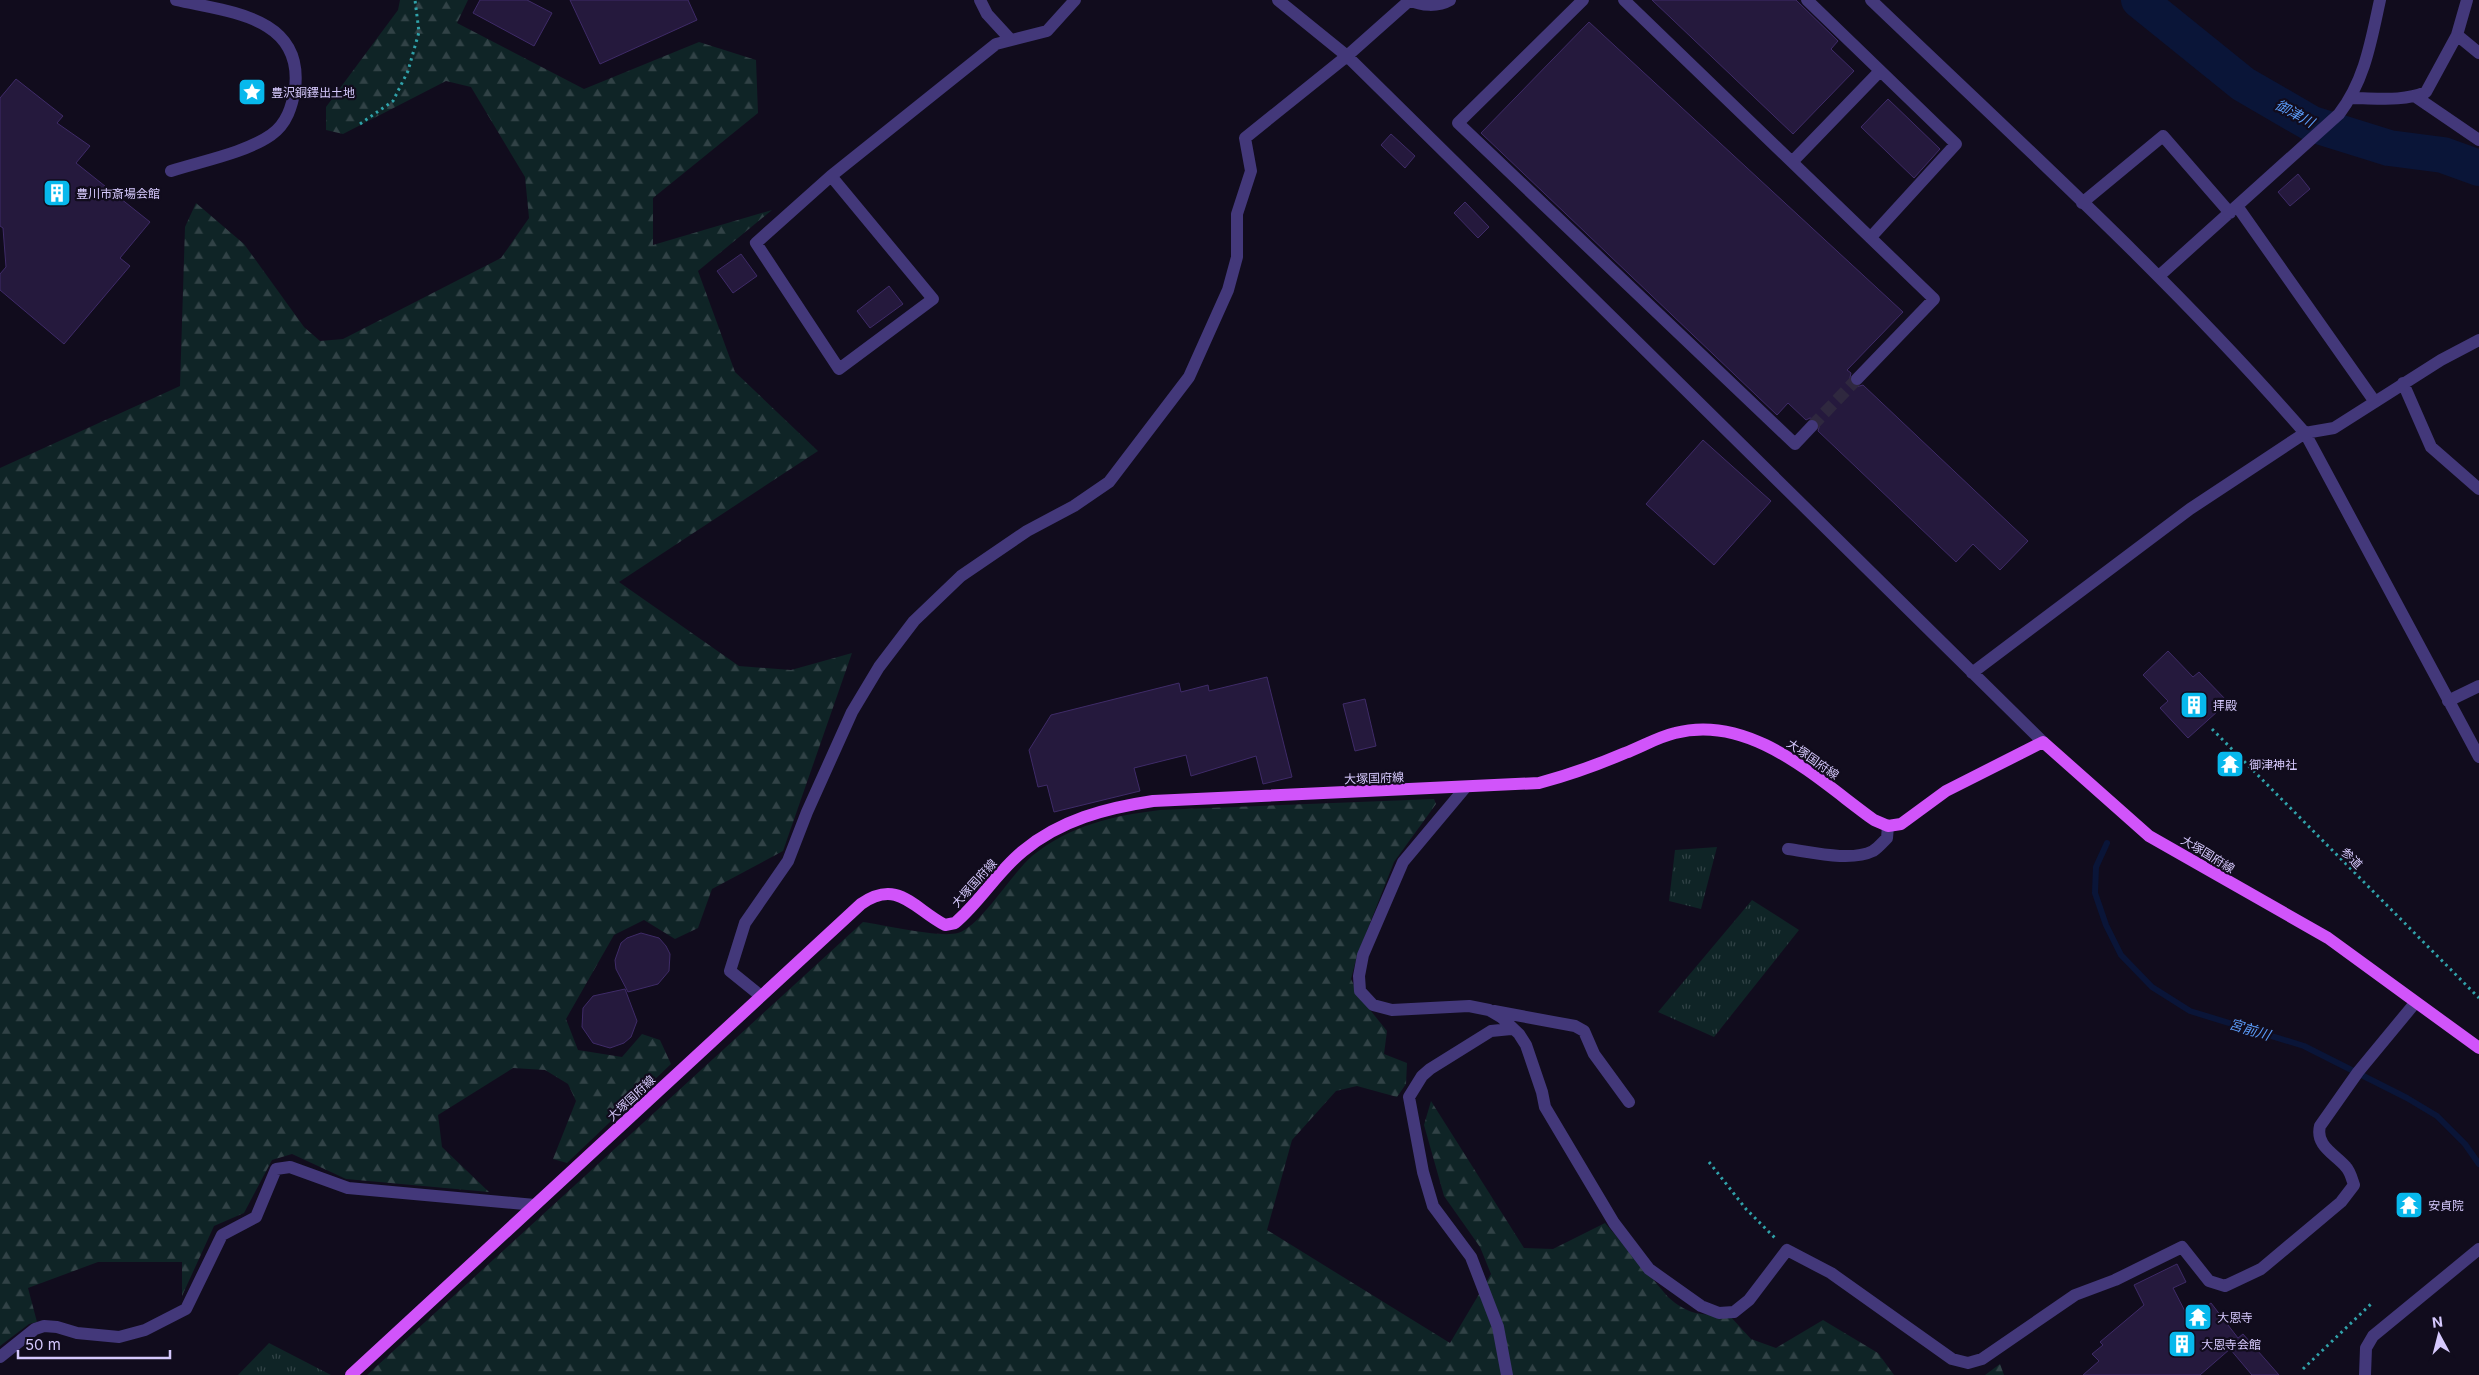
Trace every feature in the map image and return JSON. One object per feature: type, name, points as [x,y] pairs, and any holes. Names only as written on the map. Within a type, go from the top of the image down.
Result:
[{"type":"main road","name":"大塚国府線","points":[[351,1375],[874,895],[887,893],[901,896],[914,903],[936,921],[945,925],[955,923],[1022,851],[1082,816],[1118,806],[1153,801],[1466,788],[1539,783],[1581,771],[1675,733],[1700,730],[1722,731],[1748,737],[1779,751],[1874,820],[1888,826]]},
{"type":"main road","name":"大塚国府線","points":[[2043,742],[2149,836],[2328,938],[2479,1048]]},
{"type":"main road","points":[[1888,826],[1901,824],[1946,792],[2043,742]]},
{"type":"street","points":[[171,171],[258,144],[274,134],[284,122],[292,106],[296,74],[293,57],[285,42],[274,30],[261,21],[176,0]]},
{"type":"street","points":[[980,0],[987,14],[1010,39]]},
{"type":"street","points":[[831,176],[933,298],[840,369],[756,243],[831,176],[996,44],[1047,31],[1075,0]]},
{"type":"street","points":[[1278,0],[1347,56],[2043,742]]},
{"type":"street","points":[[762,996],[730,971],[745,923],[788,860],[807,812],[852,712],[879,667],[914,621],[961,576],[1027,531],[1074,506],[1109,482],[1189,377],[1228,290],[1237,257],[1237,214],[1251,171],[1245,138],[1347,56],[1410,0],[1419,5],[1445,3],[1450,0]]},
{"type":"street","points":[[1583,0],[1458,123],[1795,444],[1812,426]]},
{"type":"street","points":[[1624,0],[1934,299],[1857,379]]},
{"type":"street","points":[[1807,0],[1956,144],[1871,238]]},
{"type":"street","points":[[1871,0],[2159,276],[2269,392],[2305,433],[2479,757]]},
{"type":"street","points":[[2159,276],[2339,114],[2352,98],[2368,60],[2380,0]]},
{"type":"street","points":[[2352,98],[2387,99],[2416,97],[2426,92],[2457,35],[2468,0]]},
{"type":"street","points":[[2457,35],[2479,52]]},
{"type":"street","points":[[1792,162],[1880,71]]},
{"type":"street","points":[[2416,97],[2479,140]]},
{"type":"street","points":[[2082,203],[2163,136],[2233,210],[2375,402]]},
{"type":"street","points":[[1972,673],[2190,509],[2305,433],[2334,428],[2441,360],[2479,340]]},
{"type":"street","points":[[2404,384],[2431,447],[2479,489]]},
{"type":"street","points":[[2448,701],[2479,686]]},
{"type":"street","points":[[1466,788],[1403,862],[1363,954],[1359,976],[1360,991],[1373,1005],[1392,1010],[1469,1006],[1576,1026],[1584,1031],[1594,1054],[1629,1102]]},
{"type":"street","points":[[1788,849],[1839,856],[1867,853],[1874,851],[1887,838],[1888,826]]},
{"type":"street","points":[[1489,1010],[1501,1017],[1511,1029],[1519,1034],[1526,1045],[1542,1092],[1544,1107],[1614,1224],[1649,1268],[1701,1306],[1719,1313],[1734,1312],[1749,1300],[1788,1250],[1831,1273],[1952,1359],[1968,1363],[1982,1359],[2075,1295],[2115,1280],[2182,1247],[2209,1281],[2225,1286],[2261,1269],[2341,1202],[2354,1185],[2348,1168],[2321,1144],[2318,1135],[2320,1126],[2358,1072],[2415,1003]]},
{"type":"street","points":[[1507,1375],[1498,1327],[1471,1257],[1433,1206],[1411,1118],[1409,1097],[1422,1076],[1430,1069],[1491,1031],[1511,1029]]},
{"type":"street","points":[[0,1357],[35,1329],[44,1326],[57,1327],[77,1333],[119,1337],[145,1330],[186,1309],[222,1235],[256,1216],[276,1169],[290,1167],[348,1188],[535,1205]]},
{"type":"street","points":[[2365,1375],[2366,1348],[2374,1336],[2478,1252]]},
{"type":"path","points":[[360,124],[393,101],[408,71],[419,32],[415,0]]},
{"type":"path","name":"参道","points":[[2212,729],[2479,998]]},
{"type":"path","points":[[1709,1162],[1746,1209],[1788,1250]]},
{"type":"path","points":[[2303,1369],[2373,1302]]},
{"type":"green space","points":[[400,0],[468,0],[457,23],[584,89],[699,42],[756,60],[758,113],[653,198],[653,245],[772,210],[698,271],[735,372],[818,451],[619,582],[739,666],[791,670],[852,653],[783,851],[712,889],[698,928],[675,939],[644,920],[614,935],[566,1019],[578,1050],[622,1057],[642,1034],[660,1040],[671,1064],[567,1163],[553,1159],[576,1101],[568,1084],[545,1070],[513,1068],[438,1115],[442,1147],[489,1192],[346,1179],[292,1154],[272,1160],[244,1213],[214,1226],[182,1296],[182,1262],[98,1262],[28,1288],[37,1322],[29,1324],[0,1346],[0,468],[180,386],[185,227],[196,203],[244,244],[304,327],[320,341],[343,339],[501,258],[529,218],[525,177],[471,87],[446,81],[343,134],[326,130],[326,107],[398,10]]},
{"type":"green space","points":[[1434,799],[1436,804],[1394,862],[1357,956],[1351,979],[1359,996],[1387,1031],[1384,1054],[1407,1063],[1406,1084],[1397,1097],[1357,1086],[1336,1091],[1292,1140],[1267,1230],[1450,1343],[1491,1274],[1480,1247],[1444,1196],[1424,1125],[1431,1101],[1524,1248],[1553,1249],[1605,1223],[1668,1297],[1683,1308],[1697,1313],[1729,1315],[1751,1339],[1776,1348],[1823,1320],[1878,1353],[1894,1375],[367,1375],[863,922],[925,933],[958,933],[967,929],[976,921],[1024,864],[1047,845],[1077,829],[1125,815],[1160,810]]},
{"type":"green space","points":[[1717,847],[1701,909],[1669,901],[1675,850]]},
{"type":"green space","points":[[1752,900],[1799,930],[1714,1037],[1658,1012]]},
{"type":"green space","points":[[269,1343],[331,1375],[238,1375]]},
{"type":"green space","points":[[2000,1364],[2004,1375],[1985,1375]]},
{"type":"building","points":[[480,0],[527,0],[552,13],[534,46],[473,13]]},
{"type":"building","points":[[570,0],[688,0],[697,20],[600,64]]},
{"type":"building","points":[[1652,0],[1796,0],[1838,41],[1831,49],[1854,71],[1793,134]]},
{"type":"building","points":[[1589,22],[1903,312],[1847,370],[1851,373],[1849,382],[1856,387],[1863,385],[2028,541],[2000,570],[1973,544],[1956,562],[1818,431],[1820,424],[1817,420],[1810,418],[1806,420],[1788,403],[1777,415],[1481,133]]},
{"type":"building","name":"豊川市斎場会館","points":[[16,79],[63,116],[57,123],[90,146],[76,163],[150,222],[120,258],[130,266],[64,344],[0,290],[0,274],[6,267],[3,228],[0,226],[0,98]]},
{"type":"building","points":[[1888,99],[1940,149],[1914,178],[1861,127]]},
{"type":"building","points":[[1391,134],[1415,156],[1405,168],[1381,145]]},
{"type":"building","points":[[2298,174],[2310,189],[2290,206],[2278,192]]},
{"type":"building","points":[[1465,202],[1489,227],[1478,238],[1454,213]]},
{"type":"building","points":[[741,254],[757,276],[733,293],[717,271]]},
{"type":"building","points":[[889,286],[903,304],[870,328],[857,311]]},
{"type":"building","points":[[1703,440],[1771,501],[1714,565],[1646,504]]},
{"type":"building","name":"拝殿","points":[[2168,651],[2193,677],[2199,672],[2228,702],[2188,738],[2160,708],[2168,701],[2143,675]]},
{"type":"building","points":[[1267,677],[1292,777],[1263,784],[1256,756],[1191,776],[1186,755],[1134,768],[1140,791],[1054,812],[1047,785],[1038,787],[1029,750],[1051,715],[1179,683],[1181,692],[1208,685],[1209,691]]},
{"type":"building","points":[[1365,699],[1376,746],[1355,751],[1343,704]]},
{"type":"building","points":[[641,933],[659,938],[666,946],[670,954],[669,971],[658,984],[628,992],[616,969],[615,960],[621,943],[627,938]]},
{"type":"building","points":[[625,989],[637,1021],[631,1037],[624,1043],[610,1048],[593,1043],[582,1027],[583,1008],[593,996]]},
{"type":"building","points":[[2177,1264],[2186,1282],[2173,1288],[2189,1319],[2211,1303],[2238,1338],[2243,1334],[2279,1375],[2252,1375],[2230,1349],[2200,1375],[2083,1375],[2099,1361],[2092,1354],[2103,1345],[2100,1342],[2144,1305],[2134,1285]]},
{"type":"waterway","name":"御津川","points":[[2139,0],[2243,84],[2312,124],[2389,148],[2443,155],[2479,168]]},
{"type":"waterway","name":"宮前川","points":[[2107,843],[2096,867],[2095,893],[2106,925],[2121,955],[2152,987],[2190,1011],[2304,1046],[2407,1098],[2437,1116],[2465,1144],[2479,1164]]},
{"type":"tunnel","points":[[1812,426],[1857,379]]},
{"type":"place","name":"豊沢銅鐸出土地","points":[[252,92]]},
{"type":"place","name":"豊川市斎場会館","points":[[57,193]]},
{"type":"place","name":"拝殿","points":[[2194,705]]},
{"type":"place","name":"御津神社","points":[[2230,764]]},
{"type":"place","name":"安貞院","points":[[2409,1205]]},
{"type":"place","name":"大恩寺","points":[[2198,1317]]},
{"type":"place","name":"大恩寺会館","points":[[2182,1344]]}]
